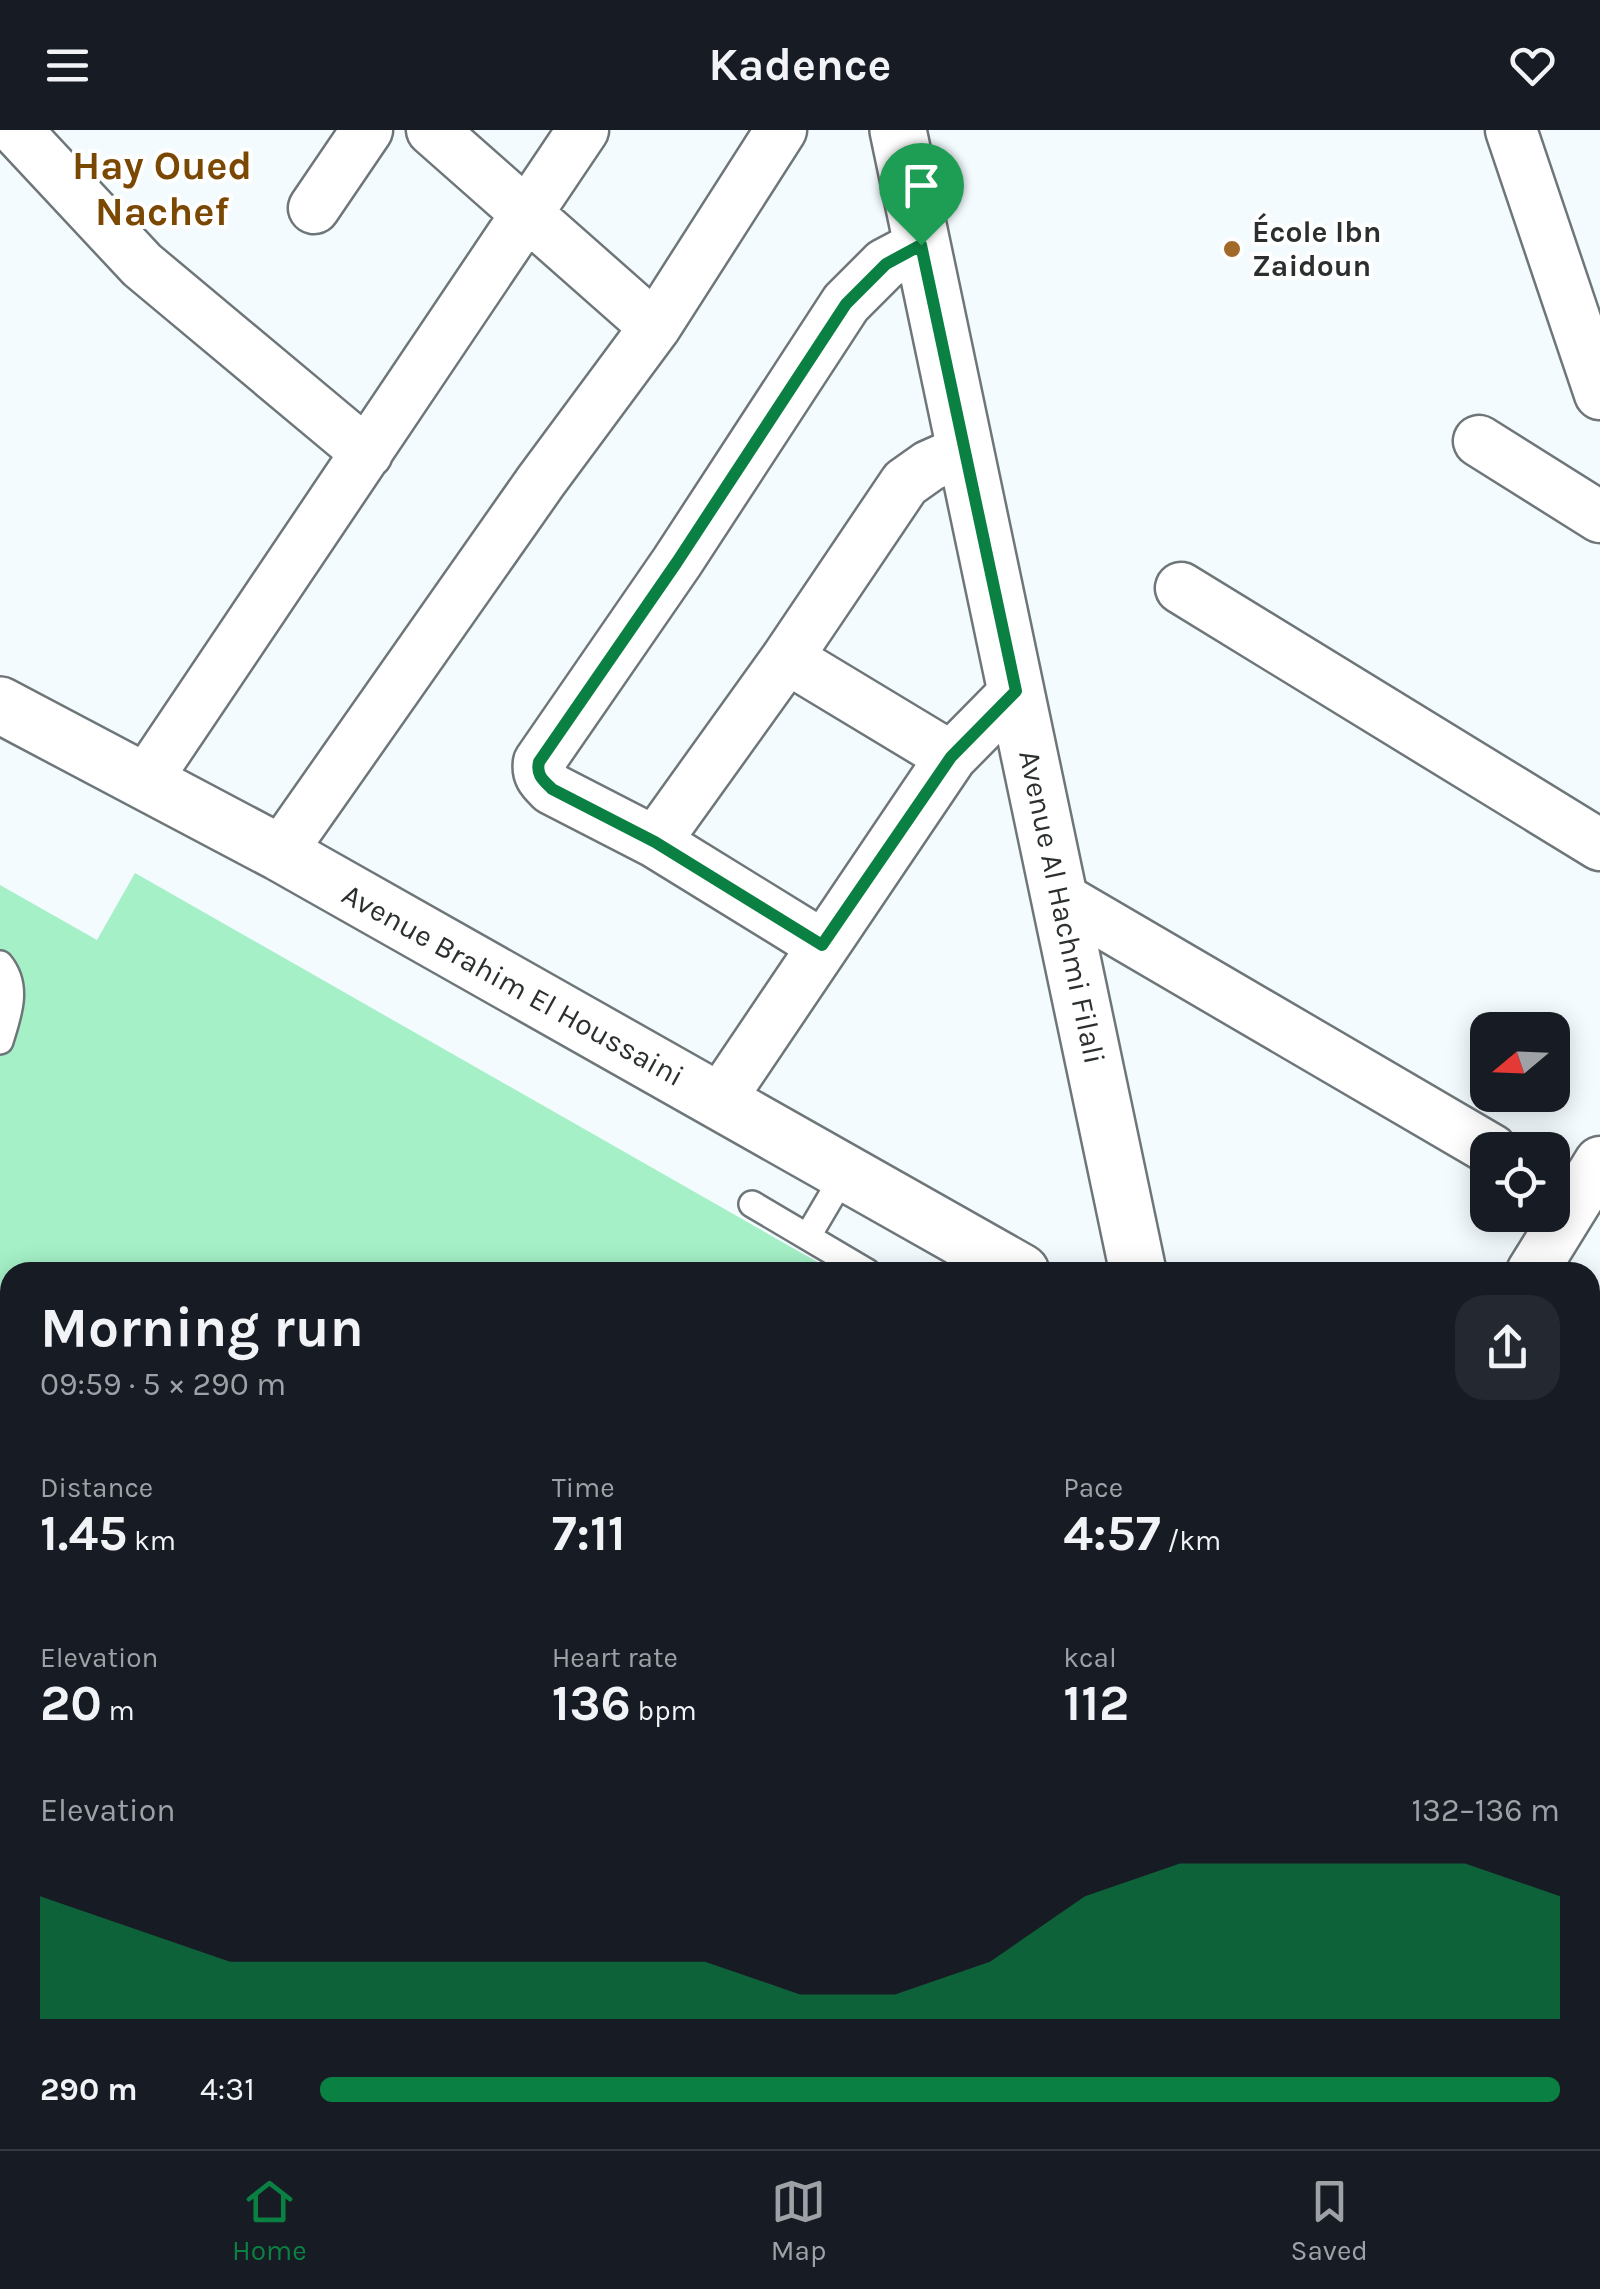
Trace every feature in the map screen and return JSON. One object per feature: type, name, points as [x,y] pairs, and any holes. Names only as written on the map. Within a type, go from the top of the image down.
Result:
[{"type":"street","points":[[16,130],[142,265],[367,453]]},
{"type":"street","points":[[314,208],[367,130]]},
{"type":"street","points":[[432,130],[655,327]]},
{"type":"street","points":[[146,780],[584,130]]},
{"type":"street","points":[[280,853],[655,327],[781,130]]},
{"type":"street","name":"Avenue Al Hachmi Filali","points":[[898,130],[1136,1262]]},
{"type":"street","points":[[1512,131],[1600,394]]},
{"type":"street","points":[[822,945],[655,842],[552,789],[539,774],[539,762],[677,562],[846,304],[886,264],[921,245]]},
{"type":"street","points":[[1479,441],[1595,503]]},
{"type":"street","points":[[655,842],[787,658],[905,483],[928,466],[966,450]]},
{"type":"street","points":[[1182,588],[1600,845]]},
{"type":"street","points":[[787,658],[951,757]]},
{"type":"street","points":[[719,1101],[951,757],[1016,691]]},
{"type":"street","name":"Avenue Brahim El Houssaini","points":[[0,704],[280,853],[1003,1262]]},
{"type":"street","points":[[1061,898],[1470,1137]]},
{"type":"street","points":[[1538,1262],[1582,1190]]},
{"type":"lane","points":[[0,964],[12,1000],[0,1041]]},
{"type":"lane","points":[[808,1236],[845,1173]]},
{"type":"lane","points":[[752,1204],[851,1262]]},
{"type":"green space","points":[[135,873],[817,1262],[0,1262],[0,885],[97,940]]},
{"type":"place","name":"École Ibn Zaidoun","points":[[1232,249]]},
{"type":"district","name":"Hay Oued Nachef","points":[[162,188]]},
{"type":"route","points":[[921,245],[1016,691],[951,757],[822,945],[655,842],[552,789],[542,780],[538,768],[846,304],[886,264],[921,245]]}]
